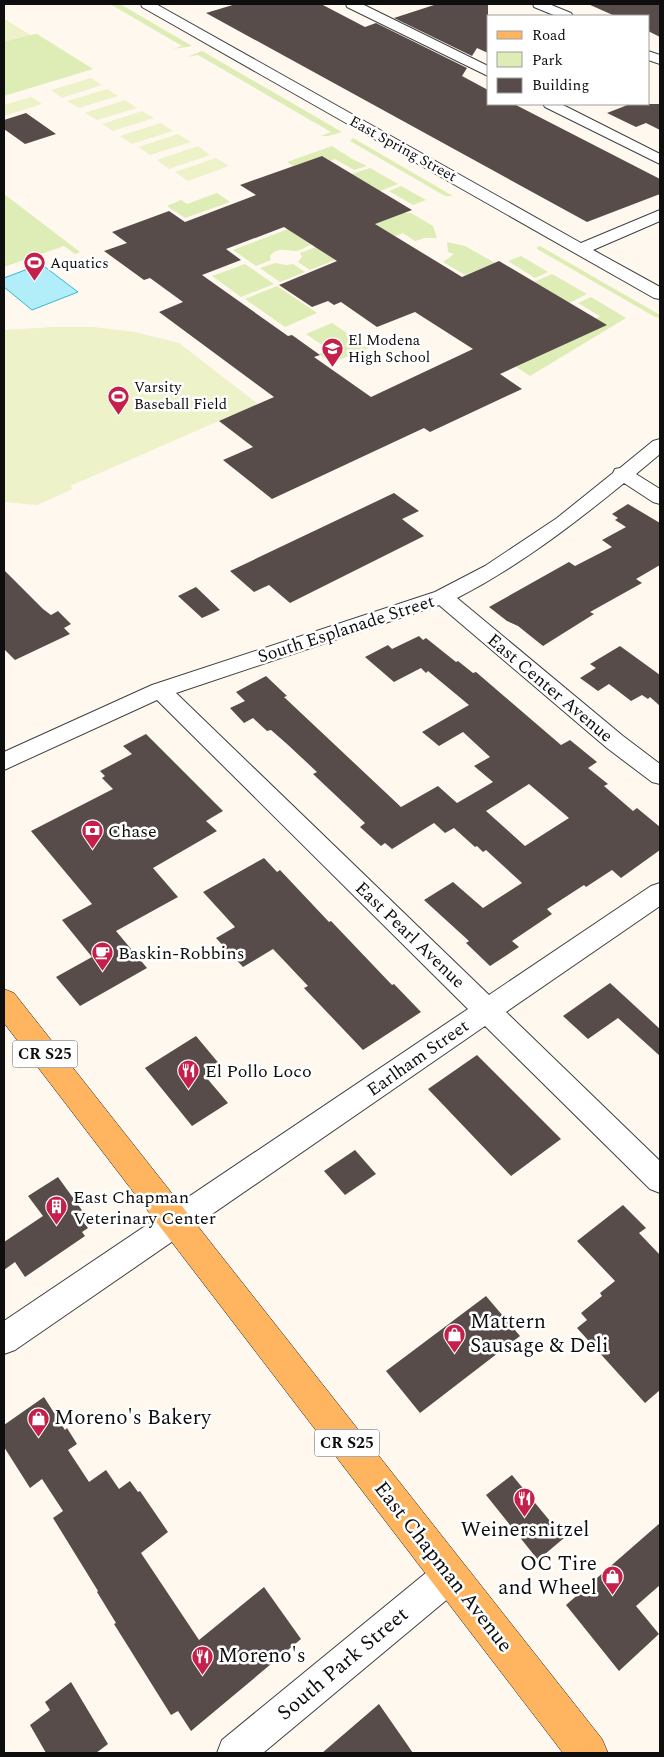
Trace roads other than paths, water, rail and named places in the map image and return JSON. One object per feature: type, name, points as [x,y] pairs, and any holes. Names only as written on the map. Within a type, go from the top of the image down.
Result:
[{"type":"main road","name":"East Chapman Avenue","points":[[4,1001],[588,1753]]},
{"type":"street","name":"East Spring Street","points":[[147,4],[660,294]]},
{"type":"street","points":[[352,4],[487,72]]},
{"type":"street","points":[[539,4],[564,15]]},
{"type":"street","points":[[552,105],[660,160]]},
{"type":"street","points":[[581,249],[660,215]]},
{"type":"street","name":"South Esplanade Street","points":[[4,762],[160,690],[442,598],[492,571],[564,522],[660,445]]},
{"type":"street","points":[[622,474],[660,498]]},
{"type":"street","name":"East Center Avenue","points":[[442,598],[615,742],[660,776]]},
{"type":"street","name":"East Pearl Avenue","points":[[160,690],[660,1180]]},
{"type":"street","name":"Earlham Street","points":[[4,1339],[660,893]]},
{"type":"street","name":"South Park Street","points":[[236,1753],[450,1575]]},
{"type":"water","name":"Aquatics","points":[[41,264],[78,292],[32,310],[4,287],[4,278]]},
{"type":"place","name":"Aquatics","points":[[34,282]]},
{"type":"place","name":"El Modena High School","points":[[332,368]]},
{"type":"place","name":"Varsity Baseball Field","points":[[118,415]]},
{"type":"place","name":"Chase","points":[[92,850]]},
{"type":"place","name":"Baskin-Robbins","points":[[102,972]]},
{"type":"place","name":"El Pollo Loco","points":[[189,1090]]},
{"type":"place","name":"East Chapman Veterinary Center","points":[[57,1226]]},
{"type":"place","name":"Mattern Sausage & Deli","points":[[454,1353]]},
{"type":"place","name":"Moreno's Bakery","points":[[38,1437]]},
{"type":"place","name":"Weinersnitzel","points":[[525,1517]]},
{"type":"place","name":"OC Tire and Wheel","points":[[613,1595]]},
{"type":"place","name":"Moreno's","points":[[202,1675]]}]
